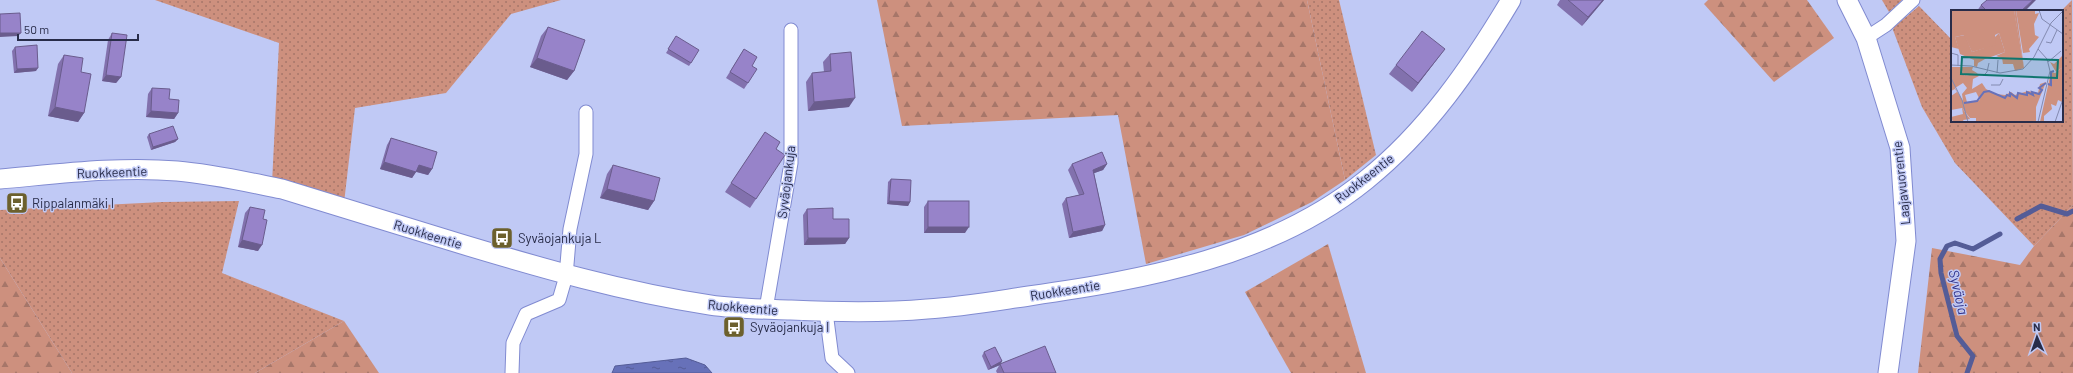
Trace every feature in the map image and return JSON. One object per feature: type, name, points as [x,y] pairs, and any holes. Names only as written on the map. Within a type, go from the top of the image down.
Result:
[{"type":"street","name":"Ruokkeentie","points":[[0,179],[129,171],[176,171],[211,175],[282,189],[566,276],[712,305],[826,312],[926,309],[970,305],[1122,281],[1177,269],[1228,254],[1277,234],[1337,200],[1366,180],[1401,148],[1441,104],[1469,67],[1510,0]]},
{"type":"street","name":"Laajavuorentie","points":[[1847,0],[1866,38],[1900,148],[1906,241],[1888,373]]},
{"type":"street","points":[[1866,38],[1886,25],[1913,0]]},
{"type":"street","name":"Syväojankuja","points":[[766,309],[791,163],[791,30]]},
{"type":"street","points":[[512,373],[513,343],[526,314],[559,300],[566,276],[570,229],[586,154],[586,112]]},
{"type":"street","points":[[826,312],[832,358],[848,373]]},
{"type":"green space","points":[[155,0],[561,0],[511,14],[446,93],[355,108],[344,203],[272,183],[279,43]]},
{"type":"green space","points":[[877,0],[1307,0],[1345,180],[1312,202],[1244,235],[1146,264],[1118,115],[902,126]]},
{"type":"green space","points":[[1307,0],[1339,0],[1376,155],[1345,180]]},
{"type":"green space","points":[[1708,0],[1807,0],[1834,38],[1774,82],[1704,4]]},
{"type":"green space","points":[[1882,0],[1902,0],[1889,12]]},
{"type":"green space","points":[[2072,0],[2073,205],[2034,246],[1955,163],[1922,107],[1893,30],[1894,27],[1919,6],[1951,39],[1951,122],[2063,122],[2062,10]]},
{"type":"green space","points":[[239,201],[222,273],[344,321],[255,373],[72,373],[0,258],[0,210],[163,202]]},
{"type":"green space","points":[[2073,205],[2073,373],[1918,373],[1932,248],[2020,265],[2034,246]]},
{"type":"green space","points":[[1328,244],[1366,373],[1291,373],[1245,292]]},
{"type":"green space","points":[[0,258],[72,373],[0,373]]},
{"type":"green space","points":[[344,321],[379,373],[255,373]]},
{"type":"water","points":[[686,358],[705,365],[712,373],[612,373],[615,366]]},
{"type":"building","points":[[1568,0],[1603,0],[1588,17]]},
{"type":"building","points":[[1987,0],[2033,0],[2022,10],[1986,10],[1981,5]]},
{"type":"building","points":[[20,13],[21,33],[0,33],[0,14]]},
{"type":"building","points":[[548,27],[585,40],[574,71],[537,58]]},
{"type":"building","points":[[1422,31],[1445,49],[1418,83],[1396,65]]},
{"type":"building","points":[[112,33],[127,35],[121,77],[106,75]]},
{"type":"building","points":[[676,36],[699,50],[691,63],[668,49]]},
{"type":"building","points":[[37,45],[38,68],[17,69],[15,47]]},
{"type":"building","points":[[744,49],[757,57],[752,66],[757,69],[748,83],[730,72]]},
{"type":"building","points":[[851,52],[855,98],[814,102],[812,73],[831,71],[830,54]]},
{"type":"building","points":[[64,55],[83,58],[81,72],[91,74],[84,113],[55,107]]},
{"type":"building","points":[[152,88],[170,89],[169,99],[179,100],[178,113],[151,111]]},
{"type":"building","points":[[173,126],[178,139],[153,147],[149,134]]},
{"type":"building","points":[[765,132],[780,142],[776,149],[785,155],[756,199],[731,183]]},
{"type":"building","points":[[391,138],[437,152],[432,169],[419,165],[416,172],[384,162]]},
{"type":"building","points":[[1102,152],[1107,164],[1093,170],[1105,225],[1073,232],[1066,198],[1084,194],[1072,164]]},
{"type":"building","points":[[613,165],[660,178],[654,201],[607,189]]},
{"type":"building","points":[[891,179],[911,180],[910,202],[889,201]]},
{"type":"building","points":[[928,201],[969,201],[969,227],[928,227]]},
{"type":"building","points":[[250,207],[265,210],[263,219],[267,220],[262,245],[242,240]]},
{"type":"building","points":[[833,208],[833,219],[849,219],[849,238],[808,238],[807,209]]},
{"type":"building","points":[[1045,346],[1056,373],[1004,373],[1000,364]]},
{"type":"building","points":[[995,347],[1002,361],[991,367],[984,352]]},
{"type":"waterway","name":"Syväoja","points":[[2017,219],[2041,206],[2067,214],[2073,211]]},
{"type":"waterway","name":"Syväoja","points":[[1967,373],[1973,356],[1957,336],[1941,273],[1940,259],[1947,246],[1955,243],[1973,249],[2000,234]]},
{"type":"place","name":"Rippalanmäki I","points":[[17,203]]},
{"type":"place","name":"Syväojankuja L","points":[[502,238]]},
{"type":"place","name":"Syväojankuja I","points":[[734,327]]}]
